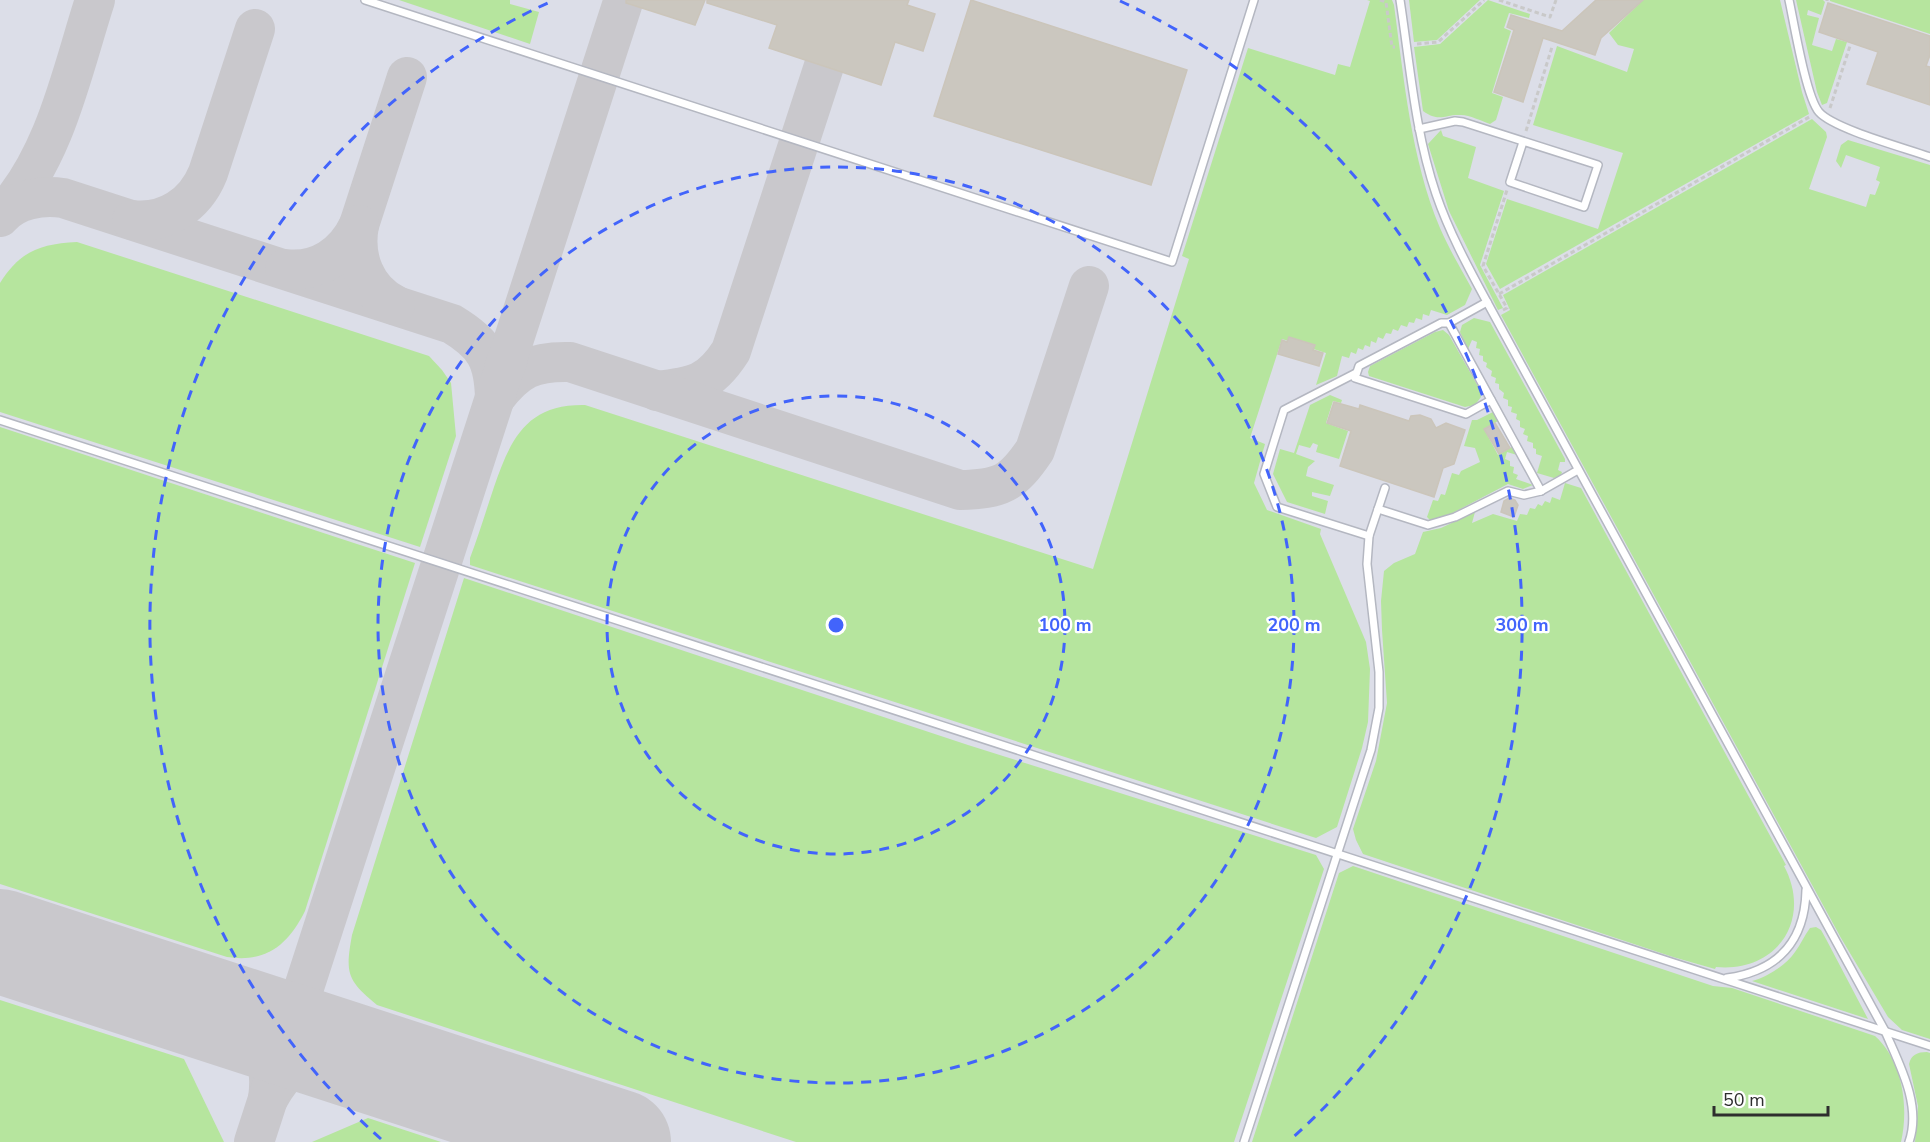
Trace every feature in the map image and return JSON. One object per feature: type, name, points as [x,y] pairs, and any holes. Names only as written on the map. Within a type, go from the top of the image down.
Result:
[{"type":"lane","points":[[365,0],[1172,262],[1254,0]]},
{"type":"lane","points":[[1400,0],[1419,129],[1435,192],[1447,225],[1578,470],[1885,1031],[1904,1076],[1912,1109],[1909,1142]]},
{"type":"lane","points":[[1788,0],[1809,89],[1818,111],[1836,125],[1930,157]]},
{"type":"lane","points":[[1419,129],[1455,121],[1463,122],[1598,165],[1584,207],[1510,182],[1523,142]]},
{"type":"lane","points":[[1487,302],[1359,366],[1355,378],[1466,414],[1491,400]]},
{"type":"lane","points":[[1449,323],[1541,491]]},
{"type":"lane","points":[[1356,374],[1284,410],[1264,474],[1277,507],[1369,536]]},
{"type":"lane","points":[[0,420],[1930,1046]]},
{"type":"lane","points":[[1378,509],[1434,525],[1508,491],[1524,495],[1541,491],[1578,470]]},
{"type":"lane","points":[[1244,1142],[1371,750],[1379,708],[1379,672],[1367,564],[1369,536],[1385,488]]},
{"type":"lane","points":[[1722,978],[1739,976],[1767,967],[1787,950],[1806,911],[1806,887]]},
{"type":"path","points":[[1380,0],[1386,2],[1392,47],[1438,42],[1484,0]]},
{"type":"path","points":[[1499,0],[1550,17],[1556,0]]},
{"type":"path","points":[[1499,294],[1818,111],[1830,108],[1850,46]]},
{"type":"path","points":[[1523,142],[1552,47]]},
{"type":"path","points":[[1494,315],[1507,308],[1484,266],[1510,182]]},
{"type":"shaded area","points":[[0,0],[1930,0],[1930,1142],[0,1142]]},
{"type":"green space","points":[[399,0],[510,0],[510,4],[539,12],[530,44]]},
{"type":"green space","points":[[1367,0],[1392,0],[1394,5],[1405,90],[1422,174],[1440,228],[1472,289],[1465,305],[1447,315],[1431,310],[1429,316],[1423,314],[1422,320],[1416,318],[1414,323],[1409,322],[1407,327],[1401,325],[1398,331],[1393,329],[1391,334],[1386,333],[1383,339],[1378,337],[1376,343],[1371,341],[1370,347],[1365,345],[1363,350],[1358,348],[1356,354],[1351,352],[1349,358],[1342,356],[1337,376],[1316,385],[1326,353],[1282,339],[1250,438],[1265,444],[1254,483],[1267,510],[1321,529],[1320,534],[1366,642],[1370,669],[1368,722],[1337,827],[1316,838],[470,565],[470,558],[500,469],[515,439],[524,427],[549,410],[585,405],[1093,569],[1189,259],[1182,256],[1248,48],[1335,75],[1338,64],[1350,67],[1370,1]]},
{"type":"green space","points":[[1409,0],[1480,0],[1437,40],[1414,42]]},
{"type":"green space","points":[[1488,0],[1530,14],[1529,18],[1509,13],[1504,28],[1511,31],[1492,93],[1503,97],[1496,120],[1490,124],[1464,115],[1434,117],[1429,115],[1423,111],[1414,47],[1440,44]]},
{"type":"green space","points":[[1643,0],[1780,0],[1809,114],[1500,289],[1486,264],[1507,199],[1598,229],[1623,153],[1533,125],[1557,46],[1627,72],[1634,49],[1618,45],[1609,33]]},
{"type":"green space","points":[[1796,0],[1823,0],[1825,2],[1821,15],[1808,10],[1807,15],[1819,18],[1812,45],[1832,51],[1836,39],[1847,42],[1827,103],[1822,105],[1817,92]]},
{"type":"green space","points":[[1830,0],[1930,0],[1930,34],[1830,1]]},
{"type":"green space","points":[[1812,119],[1826,132],[1827,137],[1809,189],[1866,207],[1870,194],[1875,195],[1880,182],[1876,180],[1880,167],[1846,155],[1841,168],[1836,161],[1841,145],[1848,140],[1930,165],[1930,1039],[1902,1030],[1888,1017],[1841,938],[1501,315],[1510,310],[1503,295]]},
{"type":"green space","points":[[1441,130],[1443,136],[1476,147],[1468,178],[1504,191],[1480,265],[1503,308],[1498,310],[1449,211],[1428,144]]},
{"type":"green space","points":[[77,242],[429,356],[451,383],[456,436],[420,547],[0,412],[0,283],[15,263],[32,251],[52,245]]},
{"type":"green space","points":[[1474,318],[1490,322],[1565,459],[1565,462],[1560,462],[1558,470],[1562,472],[1561,475],[1554,478],[1537,473],[1542,456],[1536,454],[1533,443],[1527,441],[1528,436],[1523,434],[1525,429],[1520,427],[1520,421],[1516,419],[1517,414],[1511,412],[1512,407],[1508,406],[1508,400],[1503,398],[1504,393],[1499,389],[1499,384],[1495,383],[1496,378],[1491,376],[1492,371],[1486,367],[1487,363],[1483,361],[1483,356],[1479,355],[1480,349],[1476,348],[1477,342],[1472,340],[1468,349],[1460,332],[1462,325]]},
{"type":"green space","points":[[1443,330],[1449,335],[1479,388],[1481,397],[1475,405],[1465,407],[1369,376],[1370,366]]},
{"type":"green space","points":[[1330,395],[1342,400],[1341,403],[1333,401],[1326,423],[1348,431],[1339,459],[1316,452],[1318,445],[1313,443],[1310,448],[1299,445],[1296,454],[1315,461],[1308,467],[1306,476],[1334,485],[1330,496],[1312,492],[1312,496],[1328,501],[1325,514],[1287,502],[1273,474],[1280,449],[1294,453],[1310,405]]},
{"type":"green space","points":[[1493,412],[1498,421],[1484,429],[1498,455],[1512,447],[1517,455],[1507,452],[1505,459],[1510,461],[1510,466],[1514,467],[1513,473],[1518,475],[1516,479],[1533,485],[1523,489],[1508,484],[1443,518],[1430,520],[1427,517],[1433,500],[1438,501],[1441,494],[1445,495],[1452,473],[1459,475],[1461,471],[1480,462],[1475,448],[1464,446],[1472,420]]},
{"type":"green space","points":[[0,427],[415,563],[305,911],[291,933],[274,949],[253,957],[227,957],[0,884]]},
{"type":"green space","points":[[1565,483],[1581,488],[1786,865],[1784,866],[1792,886],[1794,905],[1791,923],[1783,939],[1772,952],[1756,961],[1737,967],[1716,967],[1715,969],[1673,957],[1363,854],[1356,840],[1353,829],[1376,761],[1387,703],[1381,601],[1384,571],[1394,563],[1415,554],[1423,532],[1441,528],[1475,512],[1472,523],[1493,514],[1517,521],[1520,514],[1527,515],[1530,508],[1535,509],[1538,504],[1542,506],[1545,501],[1550,503],[1552,497],[1560,500]]},
{"type":"green space","points":[[464,578],[968,745],[1316,855],[1324,869],[1234,1142],[796,1142],[377,1005],[359,989],[351,975],[349,959],[352,935]]},
{"type":"green space","points":[[1353,866],[1713,986],[1732,988],[1875,1036],[1892,1058],[1902,1086],[1904,1115],[1901,1142],[1252,1142],[1339,873]]},
{"type":"green space","points":[[1816,927],[1821,930],[1868,1019],[1752,981],[1782,966],[1795,952],[1810,928]]},
{"type":"green space","points":[[0,1000],[184,1059],[224,1142],[0,1142]]},
{"type":"green space","points":[[1930,1053],[1930,1142],[1915,1142],[1918,1106],[1909,1064],[1915,1055]]},
{"type":"green space","points":[[368,1118],[441,1142],[312,1142]]},
{"type":"building","points":[[626,0],[705,0],[695,25],[626,3]]},
{"type":"building","points":[[707,0],[909,0],[907,5],[935,14],[923,51],[895,42],[881,85],[769,48],[777,25],[707,3]]},
{"type":"building","points":[[971,0],[1187,70],[1151,185],[934,116]]},
{"type":"building","points":[[1596,0],[1643,0],[1601,38],[1595,55],[1543,38],[1523,102],[1494,92],[1514,30],[1507,27],[1511,15],[1562,31]]},
{"type":"building","points":[[1828,3],[1930,36],[1930,55],[1926,66],[1930,67],[1930,105],[1867,84],[1878,52],[1819,32]]},
{"type":"building","points":[[1289,337],[1315,345],[1313,350],[1323,353],[1319,366],[1278,354],[1282,340],[1287,342]]},
{"type":"building","points":[[1334,402],[1359,409],[1360,405],[1409,421],[1411,416],[1420,415],[1431,419],[1436,428],[1446,423],[1465,430],[1454,464],[1443,468],[1434,497],[1340,466],[1351,431],[1327,423]]},
{"type":"building","points":[[1495,423],[1510,448],[1499,454],[1484,429]]},
{"type":"building","points":[[1509,498],[1515,500],[1518,505],[1514,517],[1501,512],[1504,501]]},
{"type":"taxiway","points":[[5,211],[23,188],[50,138],[70,83],[95,0]]},
{"type":"taxiway","points":[[254,1142],[623,2]]},
{"type":"taxiway","points":[[132,220],[156,219],[178,210],[187,203],[202,184],[208,173],[255,29]]},
{"type":"taxiway","points":[[657,391],[681,388],[700,382],[716,371],[731,351],[824,66]]},
{"type":"taxiway","points":[[359,225],[407,77]]},
{"type":"taxiway","points":[[0,217],[21,202],[46,197],[63,198],[452,324],[480,346],[485,354],[493,373],[495,398]]},
{"type":"taxiway","points":[[285,269],[309,268],[329,260],[346,245],[359,225],[358,249],[364,271],[376,291],[395,305]]},
{"type":"taxiway","points":[[495,398],[511,380],[527,369],[546,363],[570,362],[960,490],[986,488],[996,486],[1012,477],[1035,450],[1089,286]]},
{"type":"taxiway","points":[[233,1016],[252,1034],[264,1052],[269,1073],[268,1099],[283,1077],[298,1064],[343,1052]]},
{"type":"runway","points":[[0,941],[619,1142]]}]
